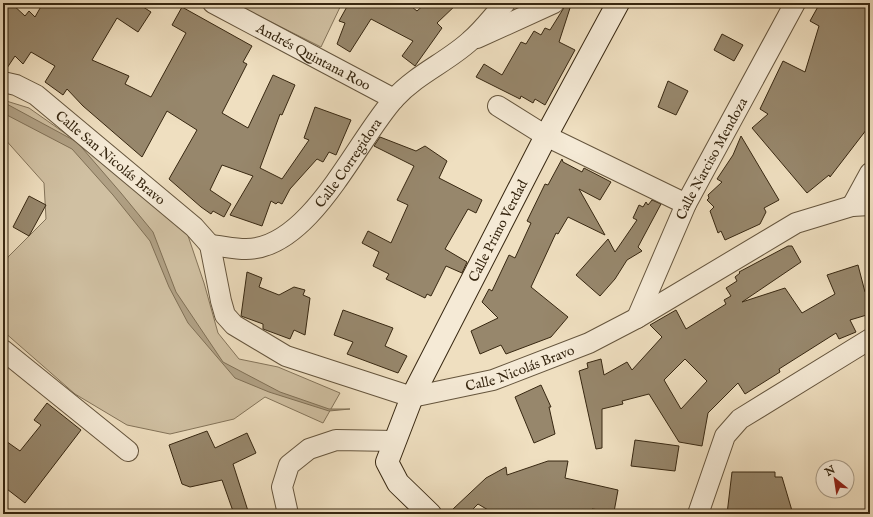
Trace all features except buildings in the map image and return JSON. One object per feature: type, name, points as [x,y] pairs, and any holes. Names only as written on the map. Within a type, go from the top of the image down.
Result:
[{"type":"street","name":"Andrés Quintana Roo","points":[[213,3],[394,100]]},
{"type":"street","name":"Calle Corregidora","points":[[470,42],[505,3]]},
{"type":"street","name":"Calle Corregidora","points":[[210,245],[247,249],[265,245],[282,237],[313,212],[394,100],[411,82],[470,42],[554,3]]},
{"type":"street","name":"Calle Primo Verdad","points":[[430,514],[398,483],[387,462],[412,397],[546,136],[618,3]]},
{"type":"street","name":"Calle Narciso Mendoza","points":[[637,318],[686,204],[795,3]]},
{"type":"street","name":"Calle San Nicolás Bravo","points":[[3,82],[16,85],[36,95],[194,227],[210,245]]},
{"type":"street","points":[[498,106],[546,136],[686,204]]},
{"type":"street","points":[[861,205],[870,173]]},
{"type":"street","name":"Calle Nicolás Bravo","points":[[210,245],[220,301],[225,315],[234,325],[286,356],[412,397],[493,380],[589,343],[637,318],[796,223],[861,205]]},
{"type":"street","points":[[698,514],[725,436],[740,419],[870,339]]},
{"type":"street","points":[[3,350],[128,451]]},
{"type":"street","points":[[288,514],[282,486],[289,465],[308,449],[336,440],[395,441]]},
{"type":"shaded area","points":[[233,3],[342,3],[321,47]]},
{"type":"shaded area","points":[[3,100],[29,108],[106,162],[183,221],[204,283],[218,333],[239,359],[278,367],[340,393],[323,423],[265,397],[234,419],[170,434],[127,425],[75,394],[3,331],[3,274],[8,257],[46,219],[44,183],[3,137]]},
{"type":"shaded area","points":[[3,102],[77,142],[121,193],[153,232],[176,292],[223,362],[280,392],[329,409],[350,409],[329,411],[269,392],[235,378],[188,323],[169,287],[150,241],[113,195],[72,149],[3,113]]}]
